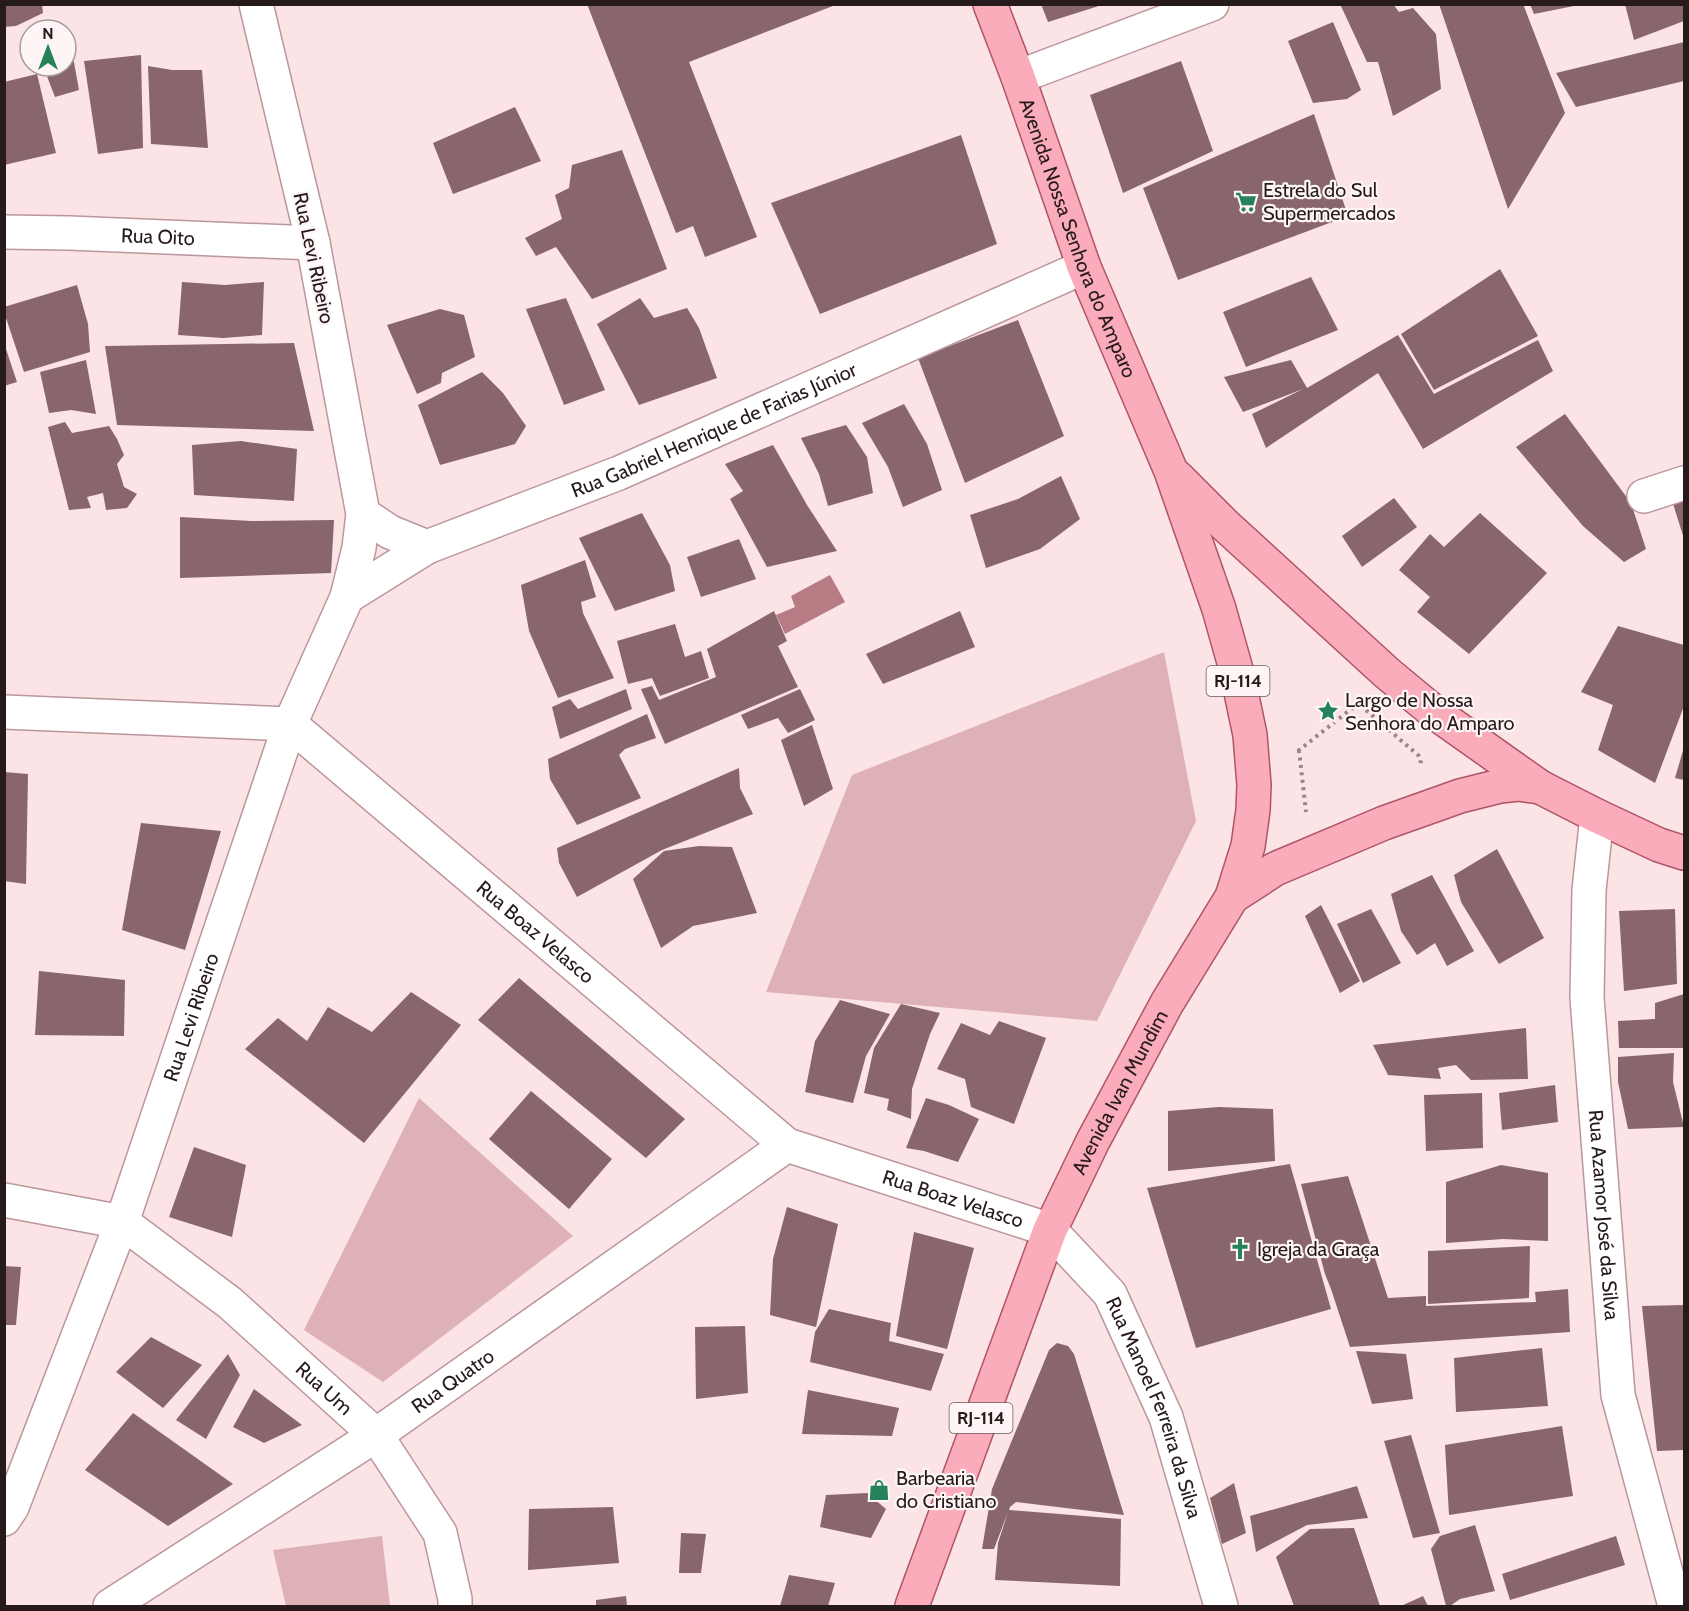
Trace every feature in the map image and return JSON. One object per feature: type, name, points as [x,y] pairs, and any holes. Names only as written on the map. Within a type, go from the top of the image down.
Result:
[{"type":"main road","name":"Avenida Nossa Senhora do Amparo","points":[[990,4],[1084,267],[1171,471],[1219,609],[1237,673],[1250,735],[1254,785],[1248,846],[1232,897]]},
{"type":"main road","name":"Avenida Nossa Senhora do Amparo","points":[[1171,471],[1225,525],[1387,673],[1434,712],[1540,787]]},
{"type":"main road","name":"Avenida Ivan Mundim","points":[[912,1606],[1050,1230],[1093,1141],[1167,1003],[1232,897],[1275,869],[1384,823],[1460,796],[1500,786],[1518,784],[1540,787]]},
{"type":"main road","name":"RJ-114","points":[[1540,787],[1597,816],[1684,853]]},
{"type":"street","name":"Rua Levi Ribeiro","points":[[4,1519],[12,1507],[122,1222],[290,724],[347,597],[359,548],[363,514],[313,243],[256,4]]},
{"type":"street","points":[[1018,77],[1212,4]]},
{"type":"street","name":"Rua Oito","points":[[4,232],[313,243]]},
{"type":"street","name":"Rua Gabriel Henrique de Farias Júnior","points":[[347,597],[427,546],[619,473],[1084,267]]},
{"type":"street","points":[[1644,496],[1684,483]]},
{"type":"street","points":[[363,514],[390,532],[427,546]]},
{"type":"street","points":[[4,712],[290,724]]},
{"type":"street","name":"Rua Boaz Velasco","points":[[290,724],[788,1145],[1050,1230]]},
{"type":"street","name":"Rua Azamor José da Silva","points":[[1597,816],[1589,890],[1587,998],[1618,1395],[1675,1606]]},
{"type":"street","name":"Rua Quatro","points":[[110,1606],[376,1435],[788,1145]]},
{"type":"street","points":[[4,1200],[122,1222]]},
{"type":"street","name":"Rua Um","points":[[122,1222],[230,1303],[376,1435],[440,1533],[455,1606]]},
{"type":"street","name":"Rua Manoel Ferreira da Silva","points":[[1050,1230],[1110,1294],[1166,1417],[1221,1606]]},
{"type":"path","points":[[1309,816],[1305,808],[1299,750],[1359,704],[1419,756],[1422,765],[1415,771]]},
{"type":"shaded area","points":[[830,575],[845,602],[785,634],[776,615],[795,607],[791,596]]},
{"type":"shaded area","points":[[1164,652],[1196,821],[1097,1021],[766,992],[852,775]]},
{"type":"shaded area","points":[[419,1098],[573,1236],[383,1382],[304,1330]]},
{"type":"shaded area","points":[[382,1536],[390,1606],[286,1606],[273,1550]]},
{"type":"building","points":[[4,4],[42,4],[43,13],[33,18],[18,18],[18,25],[4,27]]},
{"type":"building","points":[[587,4],[838,4],[689,62],[757,237],[705,257],[693,226],[676,233]]},
{"type":"building","points":[[1041,4],[1102,4],[1102,5],[1048,22]]},
{"type":"building","points":[[1340,4],[1393,4],[1399,12],[1413,8],[1436,34],[1441,89],[1393,116],[1378,62],[1367,62]]},
{"type":"building","points":[[1439,4],[1523,4],[1565,113],[1508,209]]},
{"type":"building","points":[[1530,4],[1573,4],[1574,6],[1534,14]]},
{"type":"building","points":[[1625,4],[1684,4],[1684,21],[1634,40]]},
{"type":"building","points":[[1333,22],[1361,90],[1347,99],[1313,103],[1288,41]]},
{"type":"building","points":[[1684,42],[1684,81],[1576,107],[1556,73]]},
{"type":"building","points":[[141,55],[143,148],[98,154],[84,61]]},
{"type":"building","points":[[1181,61],[1213,151],[1123,193],[1090,95]]},
{"type":"building","points":[[148,66],[172,70],[202,70],[208,148],[151,144]]},
{"type":"building","points":[[20,78],[38,78],[56,153],[4,165],[4,82]]},
{"type":"building","points":[[48,78],[77,78],[79,90],[55,97]]},
{"type":"building","points":[[515,107],[541,161],[453,194],[433,143]]},
{"type":"building","name":"Estrela do Sul Supermercados","points":[[1314,114],[1348,216],[1178,280],[1143,188]]},
{"type":"building","points":[[961,135],[997,244],[820,314],[771,203]]},
{"type":"building","points":[[622,150],[667,269],[592,299],[556,247],[536,256],[525,238],[562,219],[555,195],[569,188],[572,165]]},
{"type":"building","points":[[1500,269],[1538,336],[1434,390],[1401,334]]},
{"type":"building","points":[[1311,277],[1338,330],[1246,367],[1223,312]]},
{"type":"building","points":[[182,282],[225,285],[264,282],[262,335],[223,338],[178,335]]},
{"type":"building","points":[[77,285],[88,324],[90,352],[24,372],[4,307]]},
{"type":"building","points":[[566,298],[605,390],[564,405],[526,309]]},
{"type":"building","points":[[640,298],[654,318],[687,308],[699,328],[717,378],[639,405],[597,324]]},
{"type":"building","points":[[440,309],[464,315],[475,357],[442,373],[441,383],[417,394],[387,325]]},
{"type":"building","points":[[1018,320],[1064,436],[965,483],[918,358]]},
{"type":"building","points":[[1398,335],[1434,394],[1538,340],[1553,371],[1423,449],[1378,373],[1266,448],[1252,414],[1303,389],[1243,412],[1224,377],[1291,360],[1307,388]]},
{"type":"building","points":[[294,343],[314,431],[117,425],[105,346]]},
{"type":"building","points":[[4,347],[17,382],[4,386]]},
{"type":"building","points":[[86,360],[96,414],[71,410],[49,413],[40,372]]},
{"type":"building","points":[[482,372],[503,393],[526,426],[515,444],[440,465],[418,405]]},
{"type":"building","points":[[904,404],[927,444],[942,490],[903,507],[888,467],[862,423]]},
{"type":"building","points":[[1565,414],[1631,503],[1646,549],[1624,562],[1583,526],[1516,447]]},
{"type":"building","points":[[65,422],[72,433],[109,426],[124,455],[117,464],[124,487],[137,494],[127,508],[106,510],[103,493],[87,497],[91,508],[69,510],[48,427]]},
{"type":"building","points":[[846,425],[867,457],[873,493],[828,506],[819,474],[801,438]]},
{"type":"building","points":[[241,441],[297,449],[294,501],[194,495],[192,445]]},
{"type":"building","points":[[773,445],[807,505],[837,551],[767,567],[730,499],[743,491],[725,464]]},
{"type":"building","points":[[1061,476],[1080,519],[1040,549],[986,568],[970,515],[1018,499]]},
{"type":"building","points":[[1684,489],[1684,539],[1670,494]]},
{"type":"building","points":[[1394,498],[1417,527],[1362,567],[1342,536]]},
{"type":"building","points":[[642,513],[670,565],[675,591],[615,611],[579,538]]},
{"type":"building","points":[[1480,513],[1547,573],[1469,654],[1417,612],[1430,597],[1399,570],[1430,534],[1444,547]]},
{"type":"building","points":[[180,517],[251,521],[334,520],[331,573],[180,578]]},
{"type":"building","points":[[739,539],[756,579],[701,597],[687,557]]},
{"type":"building","points":[[585,560],[596,597],[581,602],[583,613],[614,678],[558,698],[529,631],[521,585]]},
{"type":"building","points":[[774,611],[787,641],[778,646],[798,687],[665,744],[641,689],[652,686],[659,700],[716,677],[707,649]]},
{"type":"building","points":[[960,611],[975,647],[883,684],[866,654]]},
{"type":"building","points":[[675,624],[685,657],[701,651],[709,678],[660,696],[652,678],[628,684],[617,641]]},
{"type":"building","points":[[1618,626],[1684,645],[1684,706],[1655,783],[1598,750],[1613,705],[1581,692]]},
{"type":"building","points":[[626,689],[632,709],[560,739],[552,707],[570,699],[578,709]]},
{"type":"building","points":[[800,689],[815,720],[788,733],[778,718],[748,729],[741,715]]},
{"type":"building","points":[[647,714],[656,738],[625,749],[619,755],[641,798],[577,825],[550,779],[548,759]]},
{"type":"building","points":[[812,725],[833,789],[804,806],[781,740]]},
{"type":"building","points":[[1684,747],[1684,780],[1675,778]]},
{"type":"building","points":[[739,768],[740,788],[753,814],[662,850],[577,897],[559,863],[557,848]]},
{"type":"building","points":[[4,772],[28,774],[26,884],[4,881]]},
{"type":"building","points":[[141,823],[221,831],[185,950],[122,930]]},
{"type":"building","points":[[699,846],[732,847],[757,913],[693,926],[661,948],[633,879],[664,851]]},
{"type":"building","points":[[1497,849],[1544,938],[1499,964],[1461,902],[1454,875]]},
{"type":"building","points":[[1432,875],[1474,951],[1447,966],[1435,943],[1417,955],[1401,931],[1391,894]]},
{"type":"building","points":[[1321,905],[1360,981],[1340,993],[1305,916]]},
{"type":"building","points":[[1371,909],[1401,963],[1363,983],[1337,924]]},
{"type":"building","points":[[1675,909],[1677,984],[1624,991],[1619,911]]},
{"type":"building","points":[[39,971],[125,980],[124,1036],[35,1035]]},
{"type":"building","points":[[519,978],[685,1119],[646,1158],[478,1020]]},
{"type":"building","points":[[411,992],[461,1025],[364,1143],[245,1049],[278,1018],[307,1041],[328,1007],[372,1032]]},
{"type":"building","points":[[1684,994],[1684,1048],[1619,1048],[1618,1021],[1655,1019],[1655,1003]]},
{"type":"building","points":[[840,1000],[890,1014],[866,1056],[853,1103],[805,1092],[815,1041]]},
{"type":"building","points":[[901,1004],[940,1013],[930,1034],[912,1089],[911,1119],[887,1110],[889,1099],[864,1093],[874,1048]]},
{"type":"building","points":[[999,1021],[1046,1038],[1014,1124],[971,1107],[965,1079],[937,1069],[961,1023],[990,1035]]},
{"type":"building","points":[[1526,1028],[1528,1079],[1471,1080],[1456,1065],[1438,1068],[1441,1079],[1388,1075],[1373,1045]]},
{"type":"building","points":[[1674,1053],[1673,1082],[1684,1127],[1628,1129],[1618,1082],[1618,1057]]},
{"type":"building","points":[[1555,1085],[1558,1122],[1502,1130],[1499,1093]]},
{"type":"building","points":[[531,1091],[612,1159],[569,1209],[489,1139]]},
{"type":"building","points":[[1482,1093],[1483,1148],[1426,1151],[1424,1095]]},
{"type":"building","points":[[926,1098],[949,1105],[979,1119],[958,1162],[906,1148]]},
{"type":"building","points":[[1219,1107],[1273,1109],[1275,1161],[1168,1171],[1168,1111]]},
{"type":"building","points":[[194,1147],[246,1165],[232,1237],[169,1217]]},
{"type":"building","name":"Igreja da Graça","points":[[1290,1164],[1331,1309],[1196,1348],[1147,1188]]},
{"type":"building","points":[[1501,1165],[1548,1173],[1548,1241],[1503,1239],[1446,1243],[1446,1182]]},
{"type":"building","points":[[1348,1176],[1388,1298],[1426,1296],[1426,1306],[1536,1302],[1535,1292],[1568,1289],[1570,1332],[1350,1347],[1325,1274],[1301,1184]]},
{"type":"building","points":[[787,1207],[838,1224],[816,1327],[770,1315],[773,1259]]},
{"type":"building","points":[[914,1232],[974,1248],[947,1349],[896,1336]]},
{"type":"building","points":[[1530,1246],[1529,1298],[1428,1304],[1428,1251]]},
{"type":"building","points":[[4,1266],[21,1267],[16,1325],[4,1325]]},
{"type":"building","points":[[1684,1305],[1684,1450],[1657,1451],[1642,1306]]},
{"type":"building","points":[[829,1309],[891,1323],[889,1341],[944,1354],[931,1391],[810,1362],[815,1332]]},
{"type":"building","points":[[745,1326],[748,1393],[696,1399],[695,1327]]},
{"type":"building","points":[[151,1337],[202,1365],[163,1408],[116,1372]]},
{"type":"building","points":[[1057,1343],[1068,1346],[1074,1354],[1124,1515],[1016,1502],[1009,1510],[1121,1519],[1120,1586],[995,1580],[998,1543],[1008,1512],[994,1549],[982,1549],[992,1489],[1049,1350]]},
{"type":"building","points":[[1542,1348],[1548,1406],[1456,1412],[1454,1358]]},
{"type":"building","points":[[1356,1351],[1406,1354],[1413,1399],[1372,1404]]},
{"type":"building","points":[[228,1354],[240,1375],[206,1439],[176,1420]]},
{"type":"building","points":[[254,1389],[302,1425],[264,1443],[233,1427]]},
{"type":"building","points":[[808,1390],[899,1408],[892,1436],[802,1434]]},
{"type":"building","points":[[133,1413],[233,1484],[168,1526],[85,1470]]},
{"type":"building","points":[[1562,1426],[1573,1496],[1449,1515],[1445,1445]]},
{"type":"building","points":[[1411,1435],[1440,1533],[1413,1538],[1384,1441]]},
{"type":"building","points":[[1234,1483],[1246,1533],[1222,1544],[1210,1498]]},
{"type":"building","points":[[1357,1486],[1368,1518],[1307,1525],[1256,1552],[1250,1516]]},
{"type":"building","points":[[867,1493],[886,1509],[871,1538],[820,1527],[826,1495]]},
{"type":"building","points":[[613,1507],[619,1563],[528,1570],[529,1509]]},
{"type":"building","points":[[1475,1525],[1495,1591],[1460,1599],[1446,1606],[1431,1549],[1440,1536]]},
{"type":"building","points":[[1354,1528],[1380,1606],[1294,1606],[1276,1557],[1310,1529]]},
{"type":"building","points":[[681,1533],[706,1534],[701,1573],[679,1573]]},
{"type":"building","points":[[1616,1536],[1625,1565],[1510,1600],[1502,1574]]},
{"type":"building","points":[[789,1575],[835,1583],[828,1606],[780,1606]]},
{"type":"building","points":[[626,1596],[627,1606],[596,1606],[596,1600]]},
{"type":"building","points":[[1423,1596],[1428,1606],[1401,1606]]},
{"type":"place","name":"Estrela do Sul Supermercados","points":[[1246,202]]},
{"type":"place","name":"Largo de Nossa Senhora do Amparo","points":[[1328,711]]},
{"type":"place","name":"Igreja da Graça","points":[[1240,1249]]},
{"type":"place","name":"Barbearia do Cristiano","points":[[879,1490]]}]
